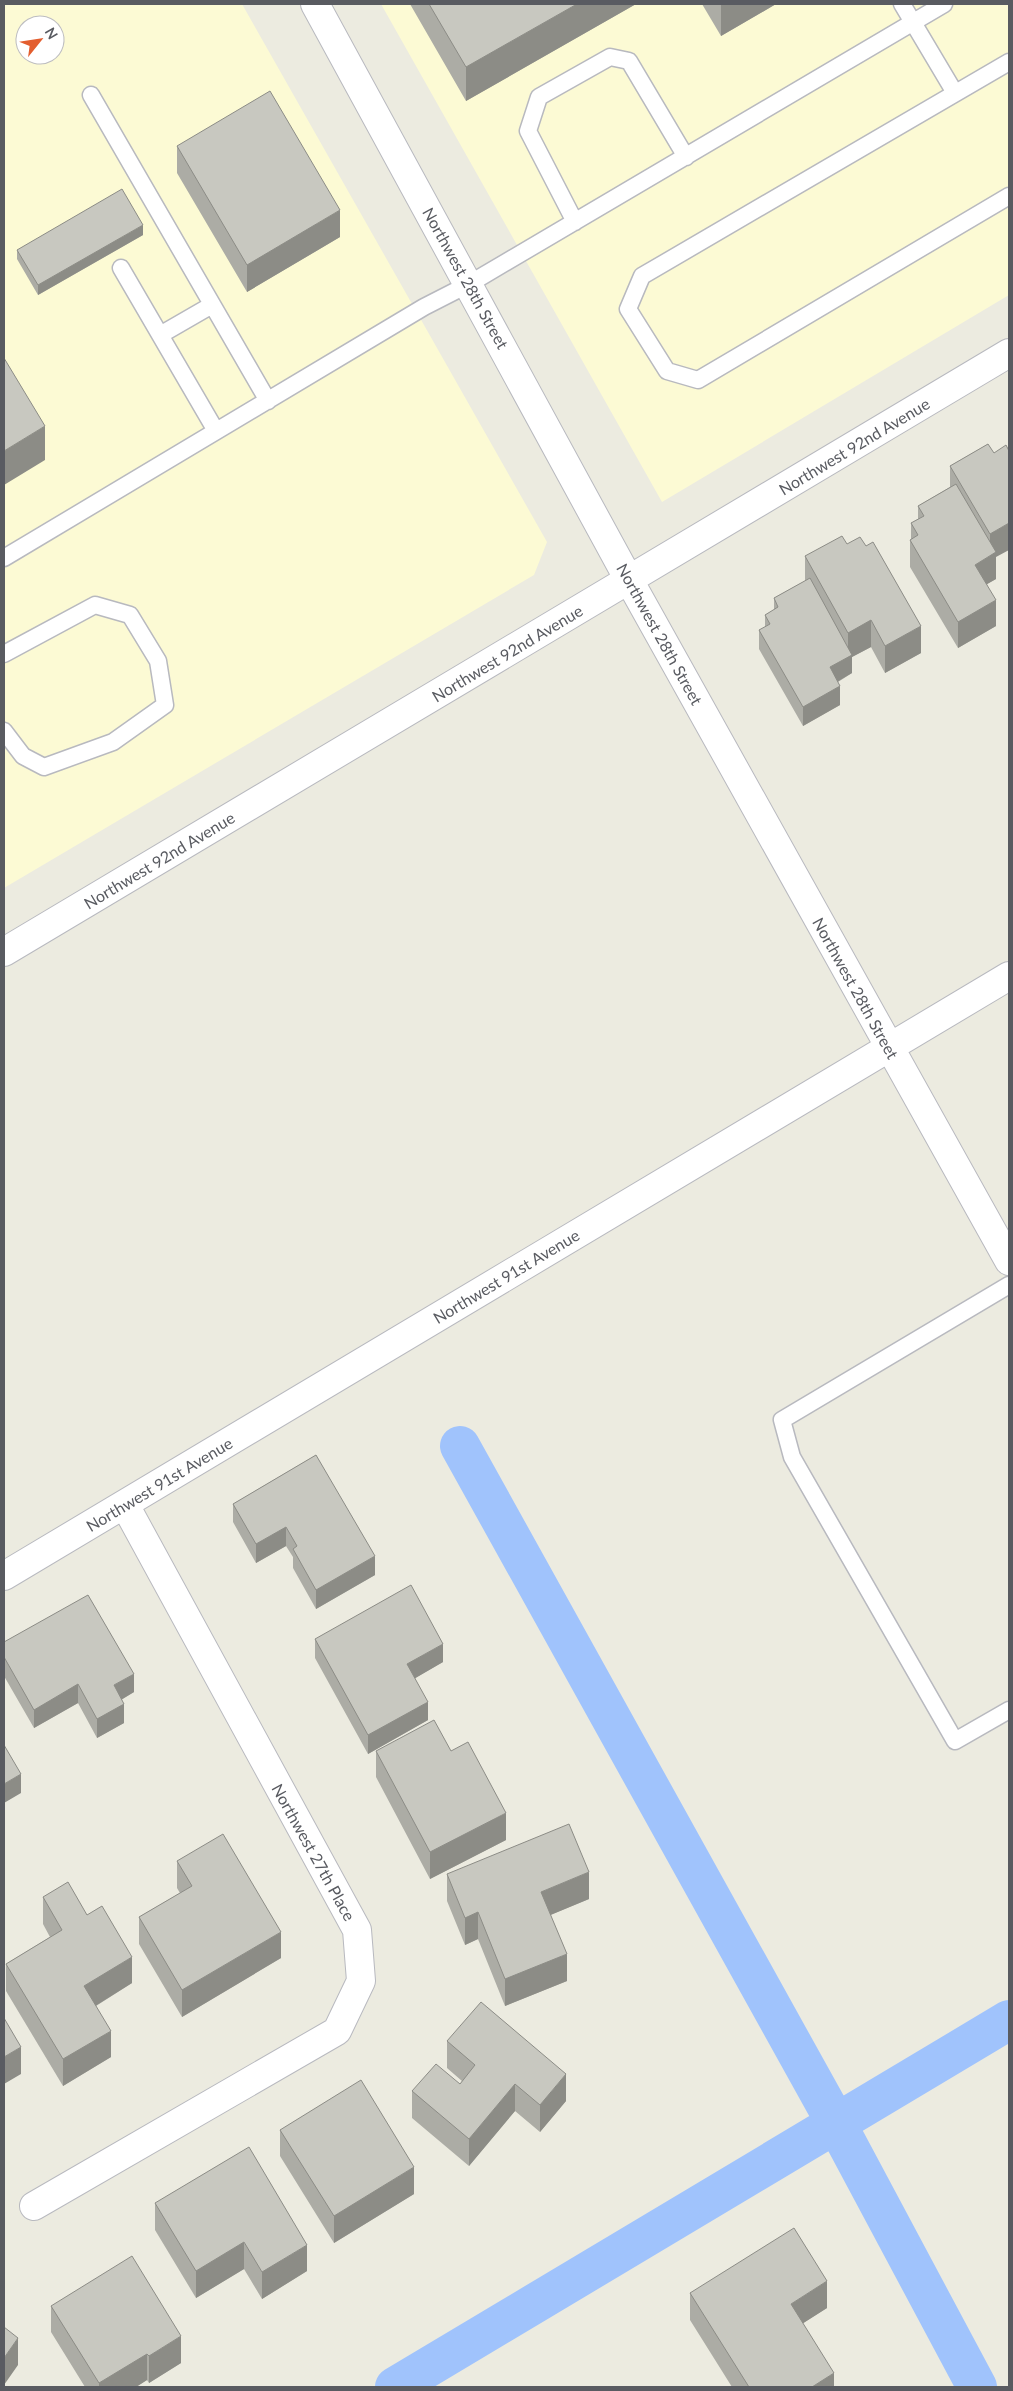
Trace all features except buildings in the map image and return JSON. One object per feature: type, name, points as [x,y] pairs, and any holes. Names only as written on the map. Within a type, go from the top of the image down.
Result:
[{"type":"street","name":"Northwest 28th Street","points":[[315,4],[630,580],[1009,1261]]},
{"type":"street","name":"Northwest 92nd Avenue","points":[[4,952],[1009,353]]},
{"type":"street","name":"Northwest 91st Avenue","points":[[4,1576],[888,1046],[1009,976]]},
{"type":"street","name":"Northwest 27th Place","points":[[34,2206],[337,2030],[361,1981],[357,1930],[125,1505]]},
{"type":"lane","points":[[902,4],[956,93]]},
{"type":"lane","points":[[4,558],[424,307],[469,284],[944,4]]},
{"type":"lane","points":[[575,222],[528,131],[539,97],[610,57],[629,61],[686,157]]},
{"type":"lane","points":[[1009,62],[642,276],[628,309],[667,371],[698,380],[1009,196]]},
{"type":"lane","points":[[91,95],[268,401]]},
{"type":"lane","points":[[121,268],[216,431]]},
{"type":"lane","points":[[160,335],[212,305]]},
{"type":"lane","points":[[4,654],[95,605],[130,615],[158,661],[165,705],[113,742],[44,766],[23,756],[4,731]]},
{"type":"lane","points":[[1009,1285],[782,1420],[792,1457],[956,1741],[1009,1710]]},
{"type":"shaded area","points":[[4,4],[242,4],[547,542],[534,575],[4,888]]},
{"type":"shaded area","points":[[381,4],[1009,4],[1009,295],[662,502]]},
{"type":"waterway","points":[[460,1446],[836,2123],[977,2387]]},
{"type":"waterway","points":[[395,2387],[1009,2020]]}]
